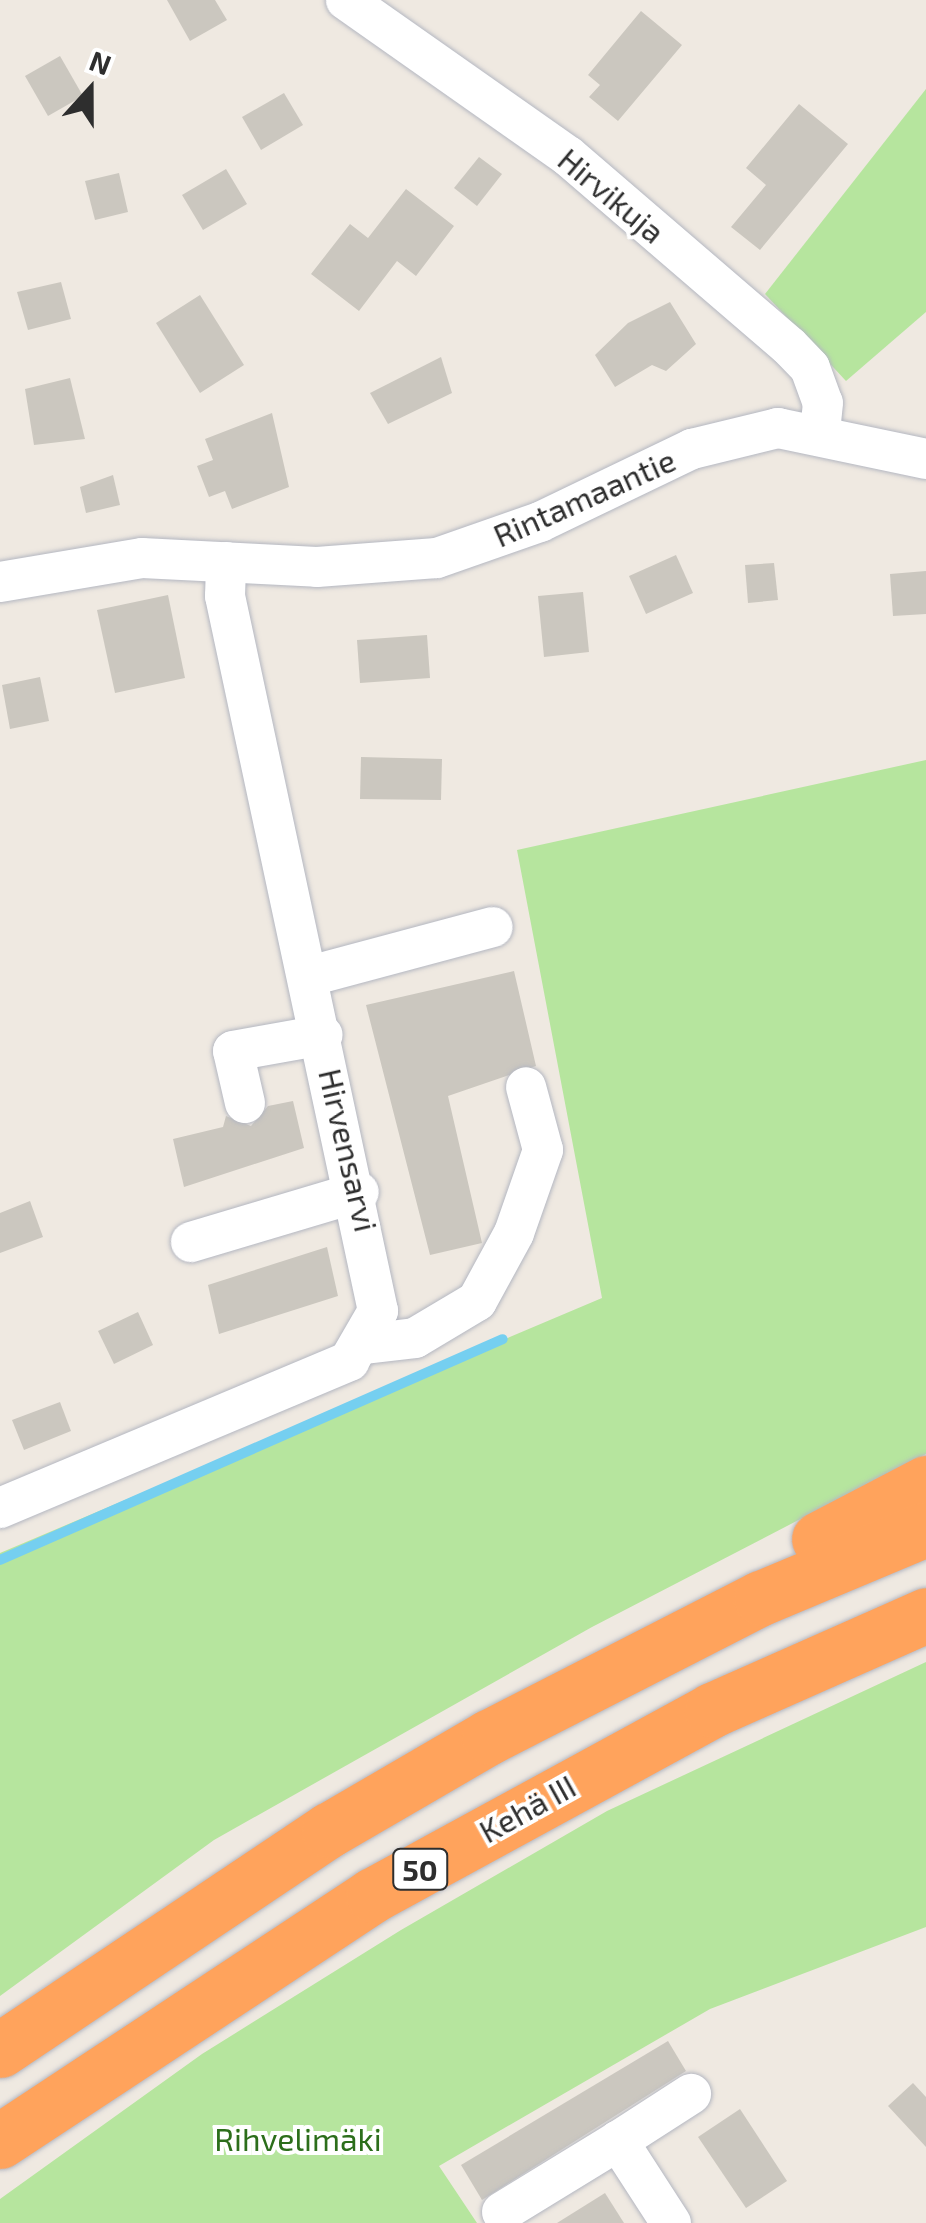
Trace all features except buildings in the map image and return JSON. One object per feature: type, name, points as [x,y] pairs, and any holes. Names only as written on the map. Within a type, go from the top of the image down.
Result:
[{"type":"highway","points":[[620,1668],[746,1577],[926,1483]]},
{"type":"highway","name":"50","points":[[0,2050],[329,1830],[620,1668],[926,1529]]},
{"type":"highway","name":"Kehä III","points":[[0,2142],[373,1895],[712,1710],[926,1615]]},
{"type":"highway","points":[[865,1641],[926,1623]]},
{"type":"street","name":"Hirvikuja","points":[[346,0],[568,156],[790,346],[823,404],[820,432]]},
{"type":"street","name":"Rintamaantie","points":[[0,582],[142,558],[226,562],[437,558],[540,522],[692,449],[778,428],[820,432],[926,459]]},
{"type":"street","name":"Hirvensarvi","points":[[226,562],[225,596],[378,1292],[365,1344]]},
{"type":"street","points":[[310,976],[493,927]]},
{"type":"street","points":[[245,1103],[234,1051],[324,1035]]},
{"type":"street","points":[[0,1508],[349,1361],[365,1344],[415,1338],[477,1300],[514,1234],[543,1150],[526,1088]]},
{"type":"street","points":[[190,1242],[359,1192]]},
{"type":"street","points":[[502,2212],[691,2094]]},
{"type":"street","points":[[618,2141],[671,2223]]},
{"type":"green space","points":[[926,89],[926,312],[846,381],[765,294]]},
{"type":"green space","points":[[926,760],[926,1454],[592,1627],[214,1840],[0,1996],[0,1553],[602,1298],[517,850]]},
{"type":"green space","name":"Rihvelimäki","points":[[926,1662],[926,1927],[710,2009],[439,2166],[477,2223],[0,2223],[0,2199],[202,2054],[401,1930],[607,1811]]},
{"type":"waterway","points":[[0,1560],[503,1339]]}]
